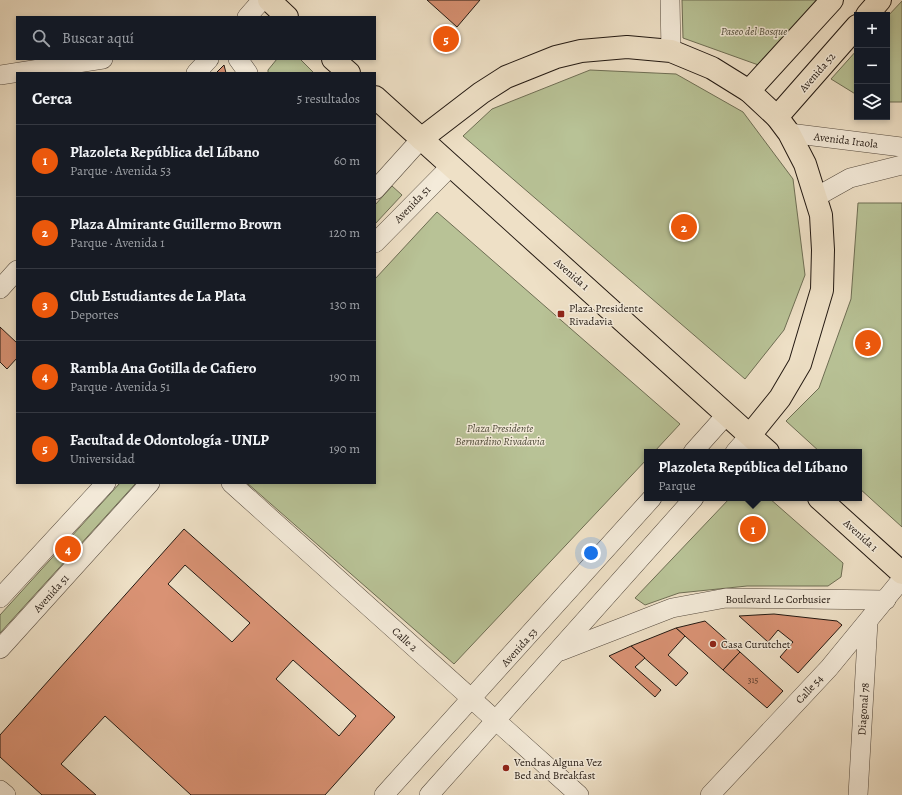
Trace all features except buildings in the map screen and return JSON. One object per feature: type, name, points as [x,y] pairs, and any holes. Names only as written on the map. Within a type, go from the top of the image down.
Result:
[{"type":"main road","points":[[269,0],[286,16]]},
{"type":"main road","points":[[749,91],[832,0]]},
{"type":"main road","points":[[870,12],[880,0]]},
{"type":"main road","name":"Avenida 52","points":[[783,125],[854,30]]},
{"type":"main road","points":[[421,139],[481,93],[506,77],[537,63],[582,51],[627,47],[670,51],[712,68],[749,91],[783,125],[805,164],[821,215],[822,290],[800,364],[780,398],[750,435]]},
{"type":"main road","points":[[334,60],[348,72]]},
{"type":"main road","name":"Avenida 1","points":[[376,98],[765,449]]},
{"type":"main road","name":"Avenida 1","points":[[823,501],[902,573]]},
{"type":"street","points":[[248,16],[262,0]]},
{"type":"street","points":[[670,0],[670,51]]},
{"type":"street","points":[[19,72],[97,60]]},
{"type":"street","points":[[197,72],[208,60]]},
{"type":"street","points":[[239,60],[247,72]]},
{"type":"street","points":[[0,75],[16,73]]},
{"type":"street","name":"Avenida Iraola","points":[[783,125],[902,147]]},
{"type":"street","points":[[376,189],[421,139]]},
{"type":"street","points":[[816,197],[850,178],[902,165]]},
{"type":"street","name":"Avenida 51","points":[[376,242],[451,166]]},
{"type":"street","points":[[696,449],[727,414]]},
{"type":"street","points":[[738,449],[750,435]]},
{"type":"street","points":[[0,598],[105,484]]},
{"type":"street","name":"Avenida 51","points":[[0,650],[149,484]]},
{"type":"street","name":"Calle 2","points":[[232,484],[579,795]]},
{"type":"street","name":"Avenida 53","points":[[384,795],[649,501]]},
{"type":"street","points":[[429,795],[691,501]]},
{"type":"street","name":"Calle 54","points":[[710,795],[829,668],[902,579]]},
{"type":"street","name":"Boulevard Le Corbusier","points":[[558,652],[672,608],[726,598],[886,600]]},
{"type":"street","name":"Diagonal 78","points":[[858,795],[868,622]]},
{"type":"street","points":[[0,790],[6,795]]},
{"type":"green space","name":"Paseo del Bosque","points":[[682,0],[824,0],[764,67],[683,38]]},
{"type":"green space","points":[[902,1],[902,102],[890,102],[890,14]]},
{"type":"green space","points":[[854,53],[854,93],[831,79]]},
{"type":"green space","points":[[276,60],[301,60],[313,72],[268,72]]},
{"type":"green space","points":[[590,70],[676,74],[743,112],[793,179],[805,275],[784,330],[745,379],[463,136],[492,109]]},
{"type":"green space","points":[[392,186],[402,195],[376,223],[376,204]]},
{"type":"green space","points":[[858,203],[902,203],[902,527],[862,491],[862,449],[817,449],[786,421],[819,388],[851,299]]},
{"type":"green space","name":"Plaza Presidente Bernardino Rivadavia","points":[[437,212],[680,424],[657,449],[644,449],[644,462],[454,664],[248,484],[376,484],[376,278]]},
{"type":"green space","points":[[119,484],[135,484],[0,633],[0,615]]},
{"type":"green space","points":[[727,501],[772,501],[843,563],[841,577],[828,586],[747,586],[679,593],[645,605],[635,598]]},
{"type":"place","name":"Facultad de Odontología - UNLP","points":[[446,39]]},
{"type":"place","name":"Plaza Almirante Guillermo Brown","points":[[684,227]]},
{"type":"place","name":"Plaza Presidente Rivadavia","points":[[561,314]]},
{"type":"place","name":"Club Estudiantes de La Plata","points":[[868,343]]},
{"type":"place","name":"Plazoleta República del Líbano","points":[[753,529]]},
{"type":"place","name":"Rambla Ana Gotilla de Cafiero","points":[[68,549]]},
{"type":"place","name":"Casa Curutchet","points":[[713,644]]},
{"type":"place","name":"Vendras Alguna Vez Bed and Breakfast","points":[[506,768]]}]
